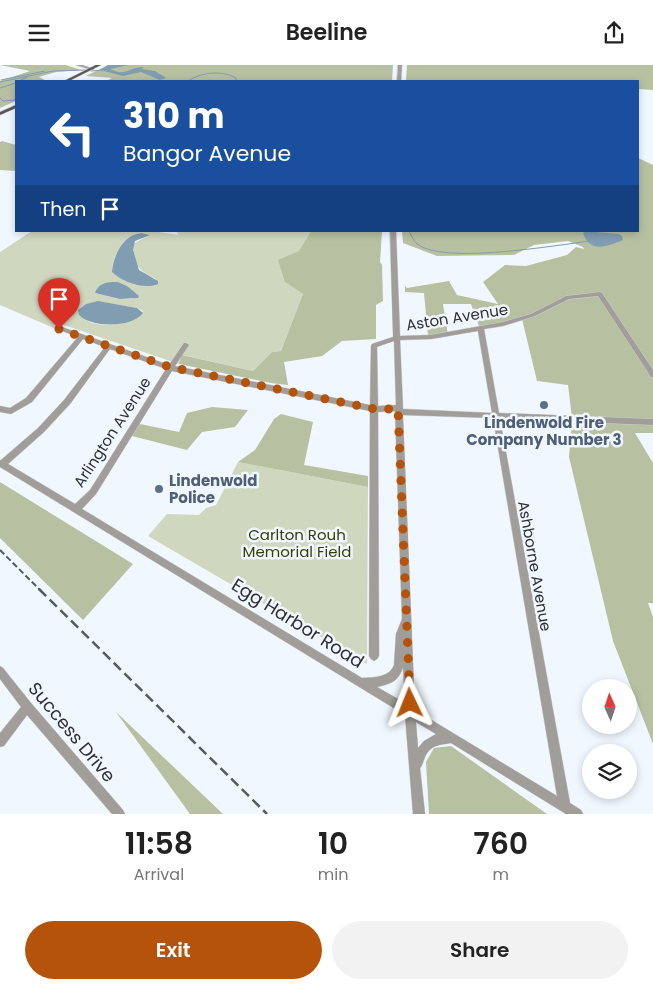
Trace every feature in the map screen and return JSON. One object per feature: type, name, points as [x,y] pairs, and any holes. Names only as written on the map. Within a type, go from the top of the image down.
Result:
[{"type":"main road","points":[[68,80],[99,65]]},
{"type":"main road","points":[[0,113],[15,106]]},
{"type":"street","points":[[78,65],[92,69]]},
{"type":"street","points":[[399,80],[400,65]]},
{"type":"street","points":[[393,232],[410,714],[419,814]]},
{"type":"street","name":"Aston Avenue","points":[[375,409],[374,346],[396,338],[431,337],[481,329],[533,315],[568,297],[600,293],[653,375]]},
{"type":"street","points":[[59,329],[170,367],[375,409],[653,423]]},
{"type":"street","name":"Ashborne Avenue","points":[[481,329],[565,807]]},
{"type":"street","points":[[0,409],[11,411],[29,400],[82,336]]},
{"type":"street","name":"Arlington Avenue","points":[[76,509],[93,492],[170,367],[186,345]]},
{"type":"street","points":[[1,464],[41,430],[68,402],[109,346]]},
{"type":"street","points":[[374,656],[375,409]]},
{"type":"street","name":"Egg Harbor Road","points":[[1,464],[577,814]]},
{"type":"street","points":[[362,683],[385,681],[397,673],[400,663],[400,632],[406,618]]},
{"type":"street","name":"Success Drive","points":[[0,671],[27,707],[119,814]]},
{"type":"street","points":[[0,742],[27,707]]},
{"type":"street","points":[[416,776],[419,756],[425,747],[438,739],[454,740]]},
{"type":"green space","points":[[0,65],[66,65],[81,70],[56,72],[39,77],[45,80],[15,80],[15,101],[0,108],[0,81],[30,71]]},
{"type":"green space","points":[[108,65],[393,65],[392,80],[108,80],[112,78],[86,76]]},
{"type":"green space","points":[[407,65],[653,65],[653,90],[639,89],[639,80],[406,80]]},
{"type":"green space","points":[[0,142],[15,145],[15,171],[0,170]]},
{"type":"green space","points":[[639,158],[653,165],[653,433],[635,433],[653,463],[653,603],[648,603],[653,617],[653,744],[638,705],[638,679],[628,679],[613,641],[569,457],[572,418],[568,385],[537,381],[522,319],[480,329],[471,304],[443,304],[448,335],[428,336],[424,293],[405,292],[405,286],[407,288],[449,281],[457,295],[498,304],[483,282],[505,265],[526,266],[567,255],[576,247],[584,249],[568,241],[534,245],[514,255],[437,256],[403,243],[402,232],[639,232]]},
{"type":"green space","points":[[30,232],[158,232],[178,235],[177,232],[310,232],[299,251],[285,282],[303,294],[281,351],[272,352],[253,371],[183,355],[179,364],[61,324],[56,329],[0,305],[0,252]],"holes":[[[140,233],[149,235],[133,244],[133,257],[137,266],[156,279],[158,284],[117,276],[112,272],[116,254],[124,243]],[[118,282],[127,286],[133,299],[120,299],[95,293]],[[102,302],[137,308],[143,311],[136,318],[110,325],[93,323],[79,315],[81,307],[89,303]]]},
{"type":"green space","points":[[310,232],[382,232],[380,262],[382,265],[383,301],[376,305],[376,339],[342,341],[322,356],[284,362],[288,385],[179,364],[182,355],[253,371],[272,352],[281,351],[303,294],[285,282],[278,260],[299,251]]},
{"type":"green space","points":[[212,407],[248,410],[235,427],[202,432],[187,450],[128,435],[135,423],[179,432],[187,413]]},
{"type":"green space","points":[[281,414],[313,422],[304,465],[368,476],[368,487],[238,462],[255,450],[274,419]]},
{"type":"green space","name":"Carlton Rouh Memorial Field","points":[[238,462],[368,487],[367,664],[148,536],[167,514],[199,515],[206,508],[216,505]]},
{"type":"green space","points":[[0,482],[133,564],[83,620],[0,538]]},
{"type":"green space","points":[[116,712],[223,814],[190,814]]},
{"type":"green space","points":[[451,746],[547,814],[429,814],[426,762],[434,748]]},
{"type":"water","points":[[108,65],[129,65],[110,69],[120,72],[144,67],[142,69],[155,71],[166,78],[160,80],[141,72],[123,76],[100,70]]},
{"type":"water","points":[[141,233],[150,235],[135,241],[133,250],[139,270],[158,281],[158,284],[153,286],[134,284],[116,276],[112,272],[114,259],[120,247],[129,238]]},
{"type":"water","points":[[583,233],[619,234],[623,240],[600,247],[590,244]]},
{"type":"water","points":[[118,282],[127,286],[139,296],[138,298],[120,299],[95,293],[101,285]]},
{"type":"water","points":[[98,301],[137,308],[143,313],[138,318],[130,321],[111,325],[93,322],[79,315],[78,310],[86,304]]},
{"type":"waterway","points":[[0,82],[53,71],[86,70]]},
{"type":"waterway","points":[[91,71],[104,70]]},
{"type":"waterway","points":[[1,80],[45,71]]},
{"type":"waterway","points":[[190,80],[212,73],[230,75],[236,78],[236,80]]},
{"type":"waterway","points":[[21,80],[27,77]]},
{"type":"waterway","points":[[0,88],[15,83]]},
{"type":"waterway","points":[[0,98],[3,101],[15,100]]},
{"type":"waterway","points":[[410,232],[417,244],[431,250],[451,253],[501,252],[591,241]]},
{"type":"railway","points":[[0,550],[39,589]]},
{"type":"railway","points":[[39,589],[267,814]]},
{"type":"place","name":"Lindenwold Fire Company Number 3","points":[[544,405]]},
{"type":"place","name":"Lindenwold Police","points":[[159,489]]},
{"type":"route","points":[[59,329],[170,367],[375,409],[398,409],[410,703]]}]
